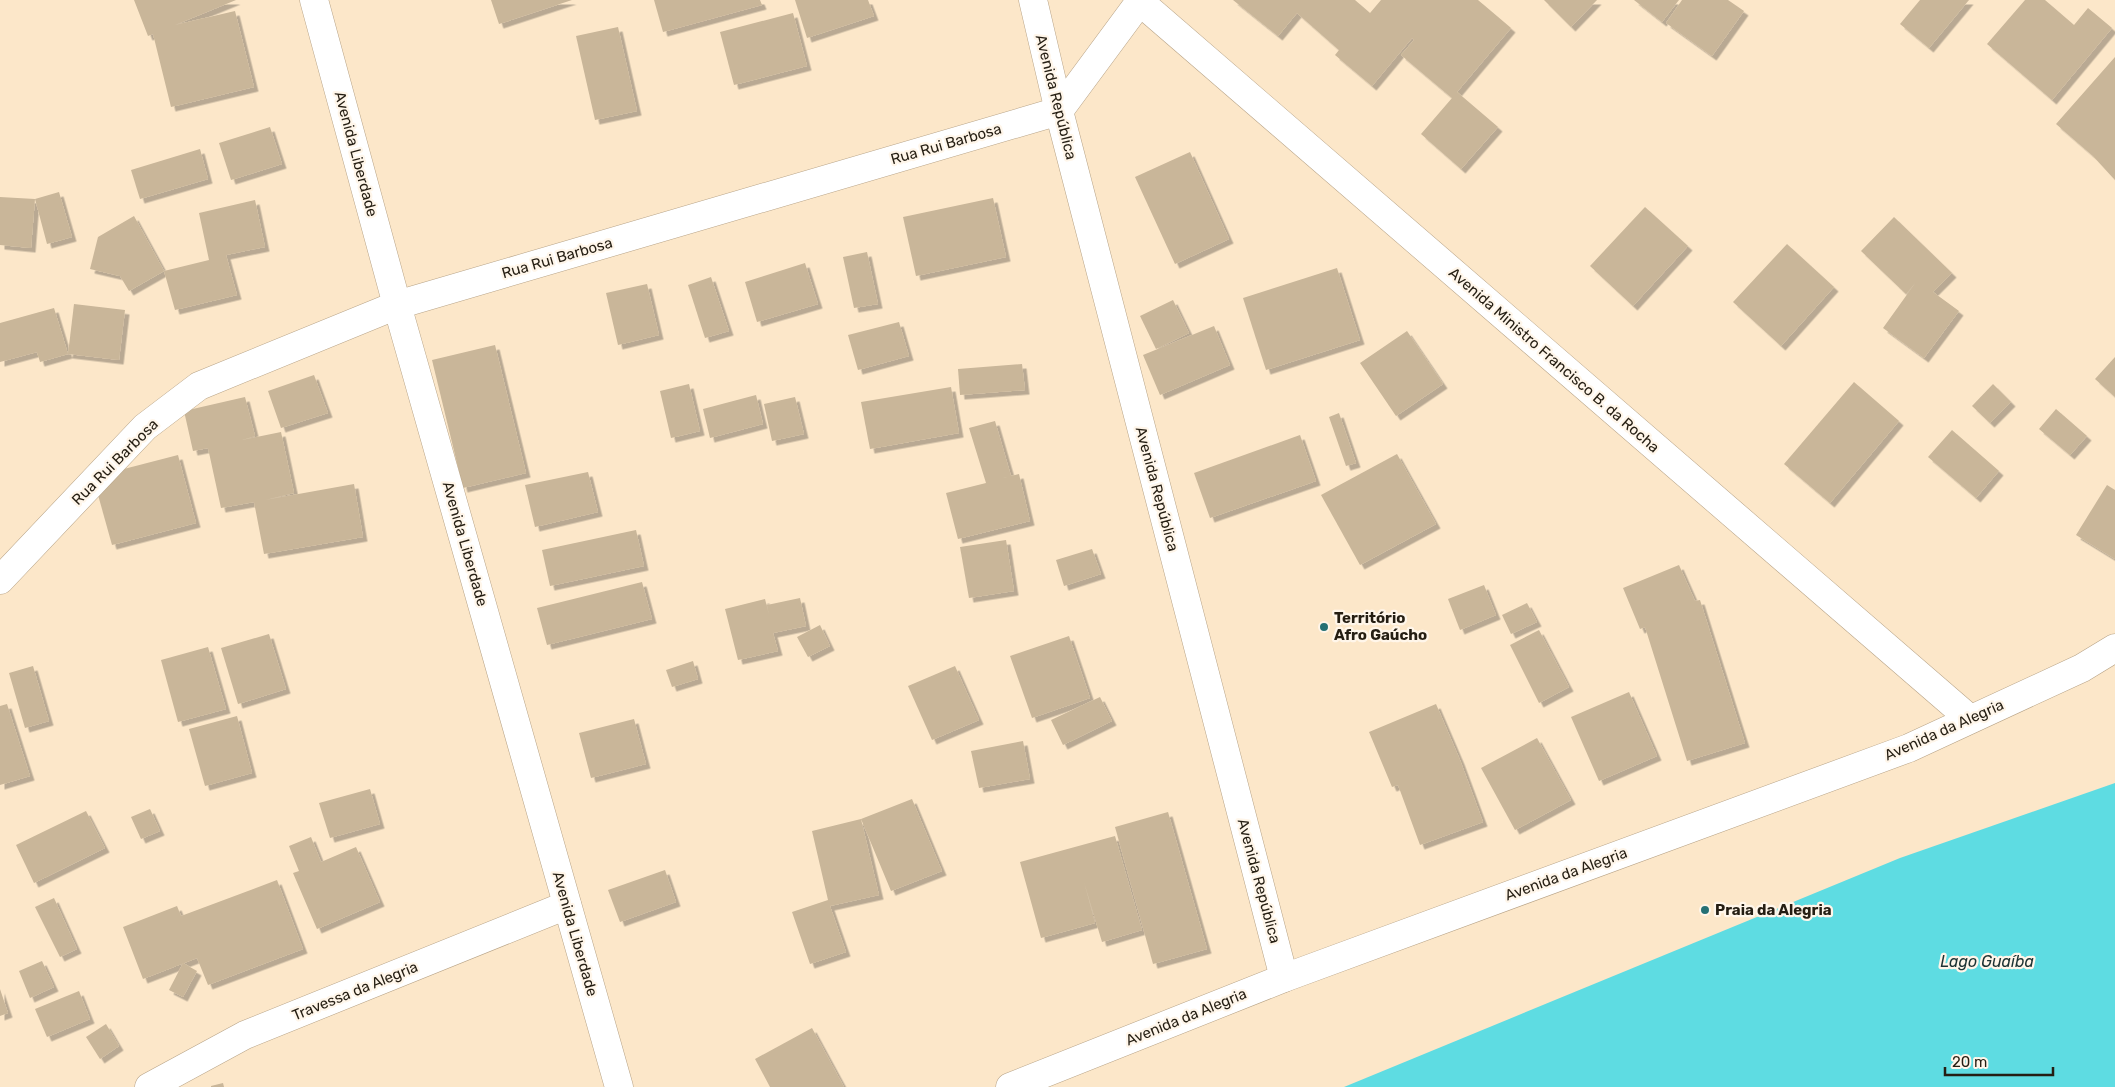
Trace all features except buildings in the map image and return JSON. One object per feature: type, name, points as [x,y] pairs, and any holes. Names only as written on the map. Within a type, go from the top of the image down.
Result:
[{"type":"street","name":"Avenida Liberdade","points":[[314,0],[397,305],[619,1087]]},
{"type":"street","name":"Avenida República","points":[[1033,0],[1058,110],[1284,978]]},
{"type":"street","points":[[1058,110],[1139,0]]},
{"type":"street","name":"Avenida Ministro Francisco B. da Rocha","points":[[1139,0],[1970,719]]},
{"type":"street","name":"Rua Rui Barbosa","points":[[0,580],[145,427],[199,386],[397,305],[1058,110]]},
{"type":"street","name":"Avenida da Alegria","points":[[1010,1087],[1284,978],[1909,748],[2082,668],[2115,648]]},
{"type":"street","name":"Travessa da Alegria","points":[[149,1087],[245,1035],[567,905]]},
{"type":"water","name":"Lago Guaíba","points":[[2115,783],[2115,1087],[1344,1087],[1900,858]]},
{"type":"place","name":"Território Afro Gaúcho","points":[[1324,627]]},
{"type":"place","name":"Praia da Alegria","points":[[1705,910]]}]
